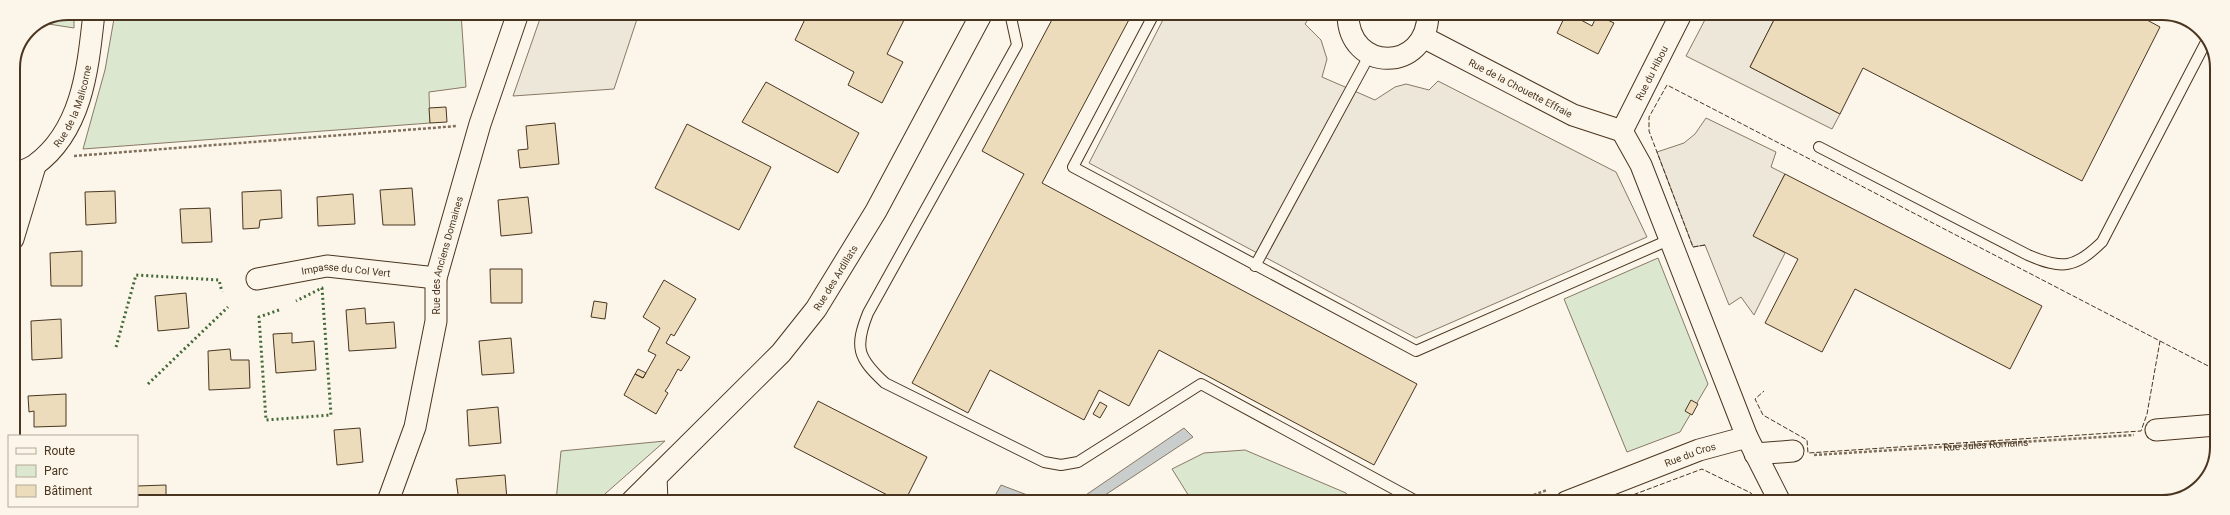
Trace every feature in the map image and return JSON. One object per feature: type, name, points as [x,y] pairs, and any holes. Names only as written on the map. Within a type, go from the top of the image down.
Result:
[{"type":"street","name":"Rue de la Malicorne","points":[[20,172],[34,166],[55,147],[77,110],[88,63],[93,20]]},
{"type":"street","name":"Rue des Anciens Domaines","points":[[390,495],[415,426],[436,321],[436,278],[480,124],[516,20]]},
{"type":"street","name":"Rue des Ardillats","points":[[638,495],[781,353],[816,310],[876,211],[979,20]]},
{"type":"street","points":[[1349,20],[1352,36],[1359,47],[1370,54],[1382,58],[1394,58],[1406,54],[1416,47],[1423,37],[1428,25],[1428,20]]},
{"type":"street","name":"Rue du Hibou","points":[[1622,131],[1678,20]]},
{"type":"street","name":"Rue de la Chouette Effraie","points":[[1423,37],[1573,115],[1622,131]]},
{"type":"street","points":[[1622,131],[1641,165],[1751,446],[1776,495]]},
{"type":"street","points":[[20,215],[34,166]]},
{"type":"street","name":"Impasse du Col Vert","points":[[257,279],[327,266],[436,278]]},
{"type":"street","points":[[2156,430],[2210,426]]},
{"type":"street","points":[[1751,446],[1793,451]]},
{"type":"street","name":"Rue du Cros","points":[[1584,495],[1699,450],[1751,446]]},
{"type":"street","points":[[656,477],[656,495]]},
{"type":"lane","points":[[1011,20],[1017,45],[868,313],[860,334],[861,352],[867,366],[886,383],[1044,462],[1062,465],[1078,462],[1201,384],[1405,495]]},
{"type":"lane","points":[[1151,20],[1073,167],[1255,266],[1416,350],[1671,239]]},
{"type":"lane","points":[[1819,147],[2028,256],[2047,263],[2073,263],[2086,258],[2102,242],[2204,45]]},
{"type":"lane","points":[[1255,266],[1370,54]]},
{"type":"path","points":[[55,147],[77,157],[480,124]]},
{"type":"path","name":"Rue Jules Romains","points":[[1793,451],[1808,456],[2137,435],[2156,430]]},
{"type":"green space","points":[[74,20],[74,28],[49,24],[58,21]]},
{"type":"green space","points":[[114,20],[461,20],[466,87],[429,92],[430,123],[83,149],[105,70]]},
{"type":"green space","points":[[1658,258],[1708,384],[1680,432],[1627,452],[1564,299]]},
{"type":"green space","points":[[665,441],[604,495],[557,495],[561,451]]},
{"type":"green space","points":[[1245,450],[1346,493],[1347,495],[1188,495],[1172,469],[1204,453]]},
{"type":"shaded area","points":[[540,20],[637,20],[614,89],[513,96]]},
{"type":"shaded area","points":[[1163,20],[1308,20],[1305,24],[1321,40],[1327,59],[1322,77],[1375,100],[1395,87],[1406,84],[1429,90],[1438,81],[1616,172],[1647,237],[1416,338],[1089,163]]},
{"type":"shaded area","points":[[1705,20],[1774,20],[1750,67],[1840,114],[1832,129],[1686,56]]},
{"type":"shaded area","points":[[1706,118],[1776,152],[1771,167],[1785,174],[1754,236],[1785,253],[1754,315],[1741,297],[1729,305],[1705,245],[1693,247],[1657,152],[1684,143],[1695,134]]},
{"type":"shaded area","points":[[1184,428],[1193,437],[1105,495],[1086,495]]},
{"type":"shaded area","points":[[1001,485],[1027,495],[995,495]]},
{"type":"building","points":[[805,20],[904,20],[887,54],[903,62],[882,103],[848,85],[854,72],[795,40]]},
{"type":"building","points":[[1052,20],[1129,20],[1042,183],[1417,384],[1374,465],[1159,350],[1129,406],[1099,390],[1084,420],[990,370],[968,413],[912,383],[1024,174],[982,151]]},
{"type":"building","points":[[1563,20],[1581,20],[1592,26],[1595,20],[1608,20],[1614,23],[1598,54],[1557,33]]},
{"type":"building","points":[[1774,20],[2147,20],[2160,27],[2082,181],[1863,68],[1840,114],[1750,67]]},
{"type":"building","points":[[766,82],[859,133],[838,173],[742,122]]},
{"type":"building","points":[[446,107],[447,122],[430,123],[429,108]]},
{"type":"building","points":[[555,123],[559,164],[520,168],[518,150],[528,149],[526,126]]},
{"type":"building","points":[[687,124],[771,167],[739,230],[655,188]]},
{"type":"building","points":[[1785,174],[2042,306],[2010,369],[1855,289],[1822,352],[1765,323],[1798,259],[1753,236]]},
{"type":"building","points":[[412,188],[415,225],[383,225],[380,190]]},
{"type":"building","points":[[281,190],[282,218],[260,220],[259,228],[243,229],[242,192]]},
{"type":"building","points":[[115,191],[116,223],[86,225],[85,192]]},
{"type":"building","points":[[353,194],[355,224],[318,226],[317,197]]},
{"type":"building","points":[[528,197],[532,233],[501,236],[498,200]]},
{"type":"building","points":[[210,208],[212,242],[182,243],[180,209]]},
{"type":"building","points":[[82,251],[82,286],[51,286],[50,253]]},
{"type":"building","points":[[490,269],[522,269],[522,303],[491,303]]},
{"type":"building","points":[[664,280],[696,299],[674,336],[671,334],[666,343],[690,357],[681,371],[678,369],[665,391],[668,393],[656,414],[624,395],[635,374],[643,378],[656,355],[648,351],[660,328],[643,317]]},
{"type":"building","points":[[186,293],[189,328],[158,331],[155,296]]},
{"type":"building","points":[[594,301],[607,303],[605,319],[591,317]]},
{"type":"building","points":[[365,308],[366,324],[394,322],[396,348],[349,351],[346,310]]},
{"type":"building","points":[[61,319],[62,358],[32,360],[31,321]]},
{"type":"building","points":[[292,333],[292,343],[314,341],[316,370],[276,373],[273,334]]},
{"type":"building","points":[[511,338],[514,373],[482,375],[479,341]]},
{"type":"building","points":[[230,349],[231,360],[249,360],[250,388],[209,390],[208,351]]},
{"type":"building","points":[[638,369],[646,373],[643,378],[635,374]]},
{"type":"building","points":[[66,394],[66,426],[34,427],[34,411],[29,412],[28,396]]},
{"type":"building","points":[[1691,400],[1698,404],[1692,415],[1685,411]]},
{"type":"building","points":[[818,401],[927,457],[908,495],[887,495],[794,447]]},
{"type":"building","points":[[1100,402],[1107,406],[1100,418],[1093,414]]},
{"type":"building","points":[[498,407],[501,443],[469,446],[467,410]]},
{"type":"building","points":[[360,428],[363,462],[337,465],[334,430]]},
{"type":"building","points":[[505,475],[507,495],[458,495],[456,479]]},
{"type":"building","points":[[166,485],[166,495],[138,495],[138,486]]},
{"type":"hedge","points":[[116,347],[136,275],[219,280],[222,292]]},
{"type":"hedge","points":[[279,310],[259,317],[266,420],[331,415],[322,288],[296,301]]},
{"type":"hedge","points":[[148,384],[228,307]]},
{"type":"fence","points":[[1705,245],[1693,247],[1649,131],[1649,117],[1667,85],[2160,341],[2147,414],[2141,431],[1808,453],[1807,440],[1763,415],[1755,399],[1764,391]]},
{"type":"fence","points":[[2160,341],[2210,367]]},
{"type":"fence","points":[[1633,495],[1702,469],[1751,493],[1752,495]]}]
